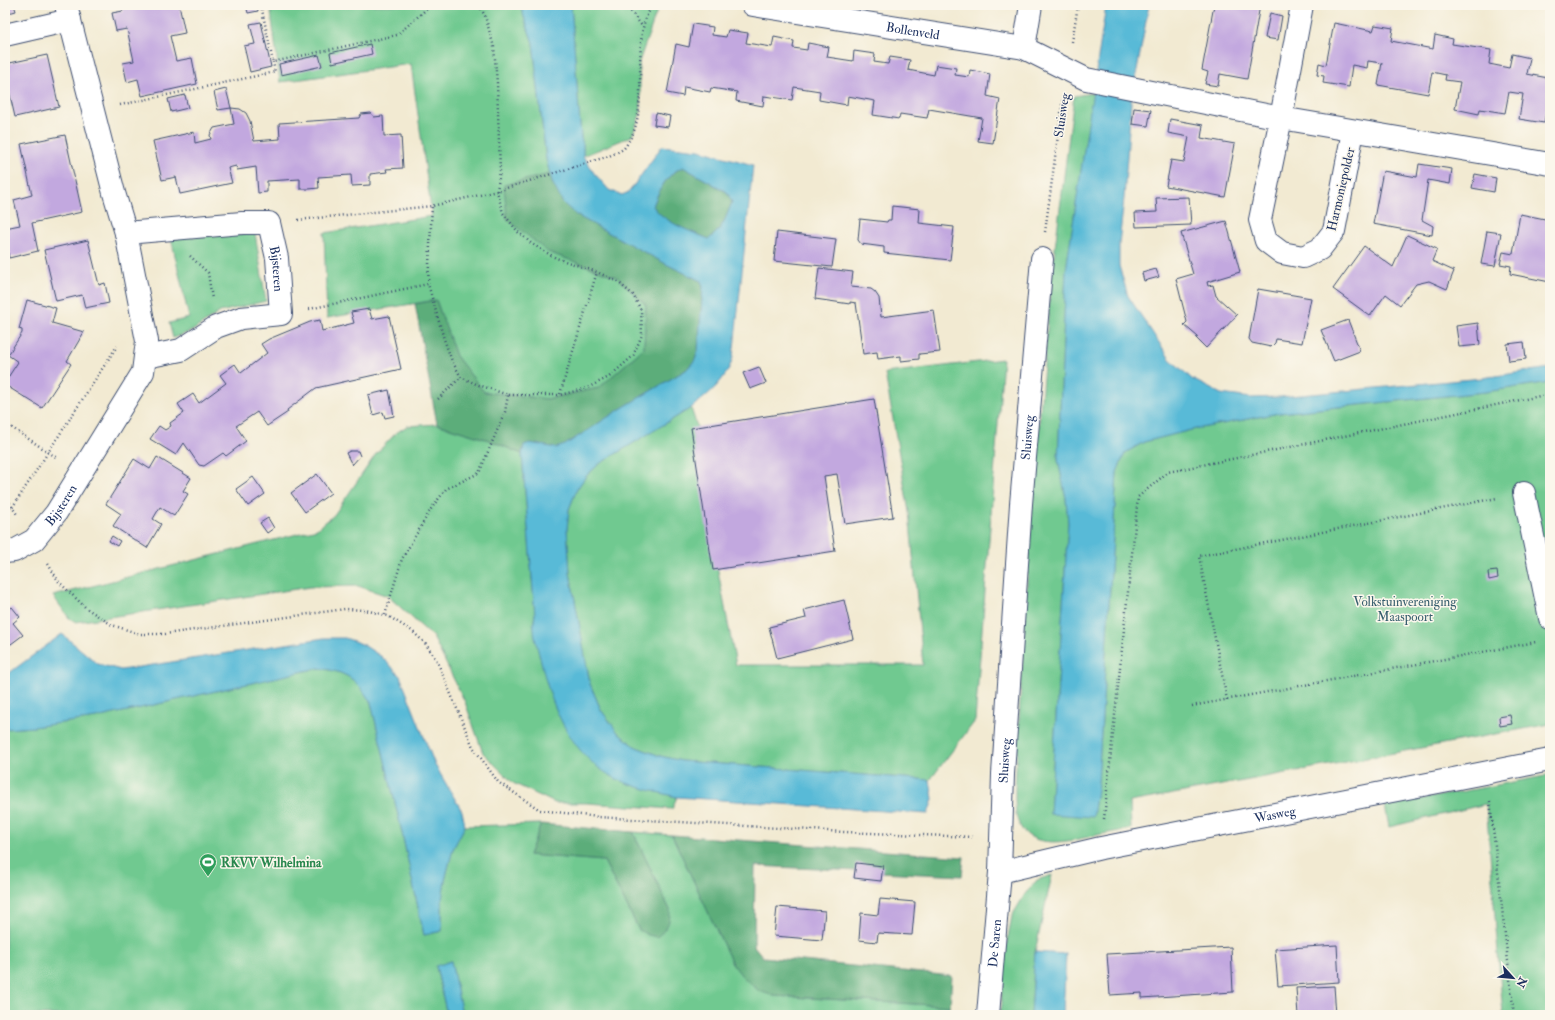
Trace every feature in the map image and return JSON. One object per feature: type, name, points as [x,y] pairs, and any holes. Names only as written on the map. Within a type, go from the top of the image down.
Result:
[{"type":"street","name":"Bollenveld","points":[[753,5],[1024,48],[1077,75]]},
{"type":"street","points":[[1024,48],[1031,5]]},
{"type":"street","points":[[1281,118],[1302,5]]},
{"type":"street","name":"Bijsteren","points":[[5,35],[68,12],[126,233],[147,340],[143,372],[56,513],[34,540],[14,551],[5,552]]},
{"type":"street","name":"Harmoniepolder","points":[[1077,75],[1147,91],[1281,118],[1550,164]]},
{"type":"street","name":"Harmoniepolder","points":[[1281,118],[1260,220],[1266,241],[1282,253],[1303,257],[1320,249],[1334,231],[1353,131]]},
{"type":"street","points":[[126,233],[242,223],[269,223]]},
{"type":"street","name":"Bijsteren","points":[[269,223],[276,258],[281,314]]},
{"type":"street","name":"Sluisweg","points":[[1000,872],[1003,774],[1021,504],[1042,260]]},
{"type":"street","points":[[146,357],[181,350],[216,327],[241,318],[281,314]]},
{"type":"street","points":[[1524,493],[1550,618]]},
{"type":"street","name":"Wasweg","points":[[1000,872],[1101,848],[1550,760]]},
{"type":"street","name":"De Saren","points":[[988,1015],[1000,872]]},
{"type":"path","points":[[93,111],[275,72],[260,5]]},
{"type":"path","points":[[273,62],[397,35],[431,5]]},
{"type":"path","points":[[432,206],[428,284],[452,361],[462,377],[476,384],[508,395],[560,395],[587,388],[609,377],[633,356],[642,336],[641,310],[633,295],[618,282],[597,272],[556,258],[532,244],[518,232],[503,213],[497,191],[500,171],[495,61],[492,41],[485,16],[479,5]]},
{"type":"path","points":[[626,5],[642,27]]},
{"type":"path","points":[[269,223],[432,206],[497,191],[609,156],[624,148],[633,133],[638,118],[642,27],[649,9],[654,5]]},
{"type":"path","name":"Sluisweg","points":[[1042,260],[1060,117],[1077,75],[1078,5]]},
{"type":"path","points":[[178,229],[182,249],[208,273],[216,327]]},
{"type":"path","points":[[560,395],[597,272]]},
{"type":"path","points":[[281,314],[428,284]]},
{"type":"path","points":[[5,509],[12,508],[140,310]]},
{"type":"path","points":[[438,399],[462,377]]},
{"type":"path","points":[[1101,848],[1138,497],[1168,472],[1550,394]]},
{"type":"path","points":[[385,615],[402,559],[431,509],[446,489],[479,473],[505,412],[508,395]]},
{"type":"path","points":[[5,423],[48,453],[81,472]]},
{"type":"path","points":[[1227,700],[1199,556],[1524,493]]},
{"type":"path","points":[[34,540],[59,582],[86,608],[112,625],[140,634],[165,634],[344,609],[365,610],[385,615],[412,630],[425,643],[438,661],[473,747],[498,782],[540,810],[598,817],[836,831],[1001,838]]},
{"type":"path","points":[[1192,706],[1542,640]]},
{"type":"path","points":[[1487,772],[1514,1015]]},
{"type":"green space","points":[[270,5],[520,5],[533,43],[546,159],[550,174],[504,185],[548,252],[617,277],[646,305],[644,348],[599,388],[547,399],[484,392],[456,356],[436,300],[327,318],[324,233],[432,216],[411,64],[280,82]]},
{"type":"green space","points":[[571,5],[659,5],[639,62],[641,112],[632,136],[583,156],[583,144],[581,138]]},
{"type":"green space","name":"Volkstuinvereniging Maaspoort","points":[[1093,93],[1066,270],[1058,460],[1066,498],[1068,523],[1050,814],[1093,816],[1098,783],[1117,472],[1125,453],[1144,442],[1191,430],[1279,413],[1485,392],[1550,382],[1550,724],[1130,802],[1131,829],[1062,842],[1049,842],[1038,840],[1028,835],[1020,827],[1016,814],[1015,789],[1029,547],[1052,272],[1074,96]]},
{"type":"green space","points":[[683,167],[728,193],[732,202],[721,227],[709,239],[686,230],[664,218],[653,206],[667,179]]},
{"type":"green space","points":[[550,174],[553,184],[576,215],[668,265],[701,281],[703,286],[698,351],[695,360],[686,370],[622,408],[565,445],[556,448],[530,443],[524,445],[522,454],[489,440],[437,424],[415,304],[436,300],[456,356],[484,392],[547,399],[599,388],[644,348],[646,305],[617,277],[548,252],[507,219],[504,185]]},
{"type":"green space","points":[[255,233],[266,301],[220,312],[192,331],[173,338],[169,323],[189,318],[171,238]]},
{"type":"green space","points":[[1003,359],[975,721],[930,780],[682,761],[660,756],[636,747],[619,734],[601,710],[590,684],[570,573],[567,529],[569,509],[577,489],[586,476],[599,464],[691,408],[699,433],[718,571],[736,665],[923,665],[909,512],[885,373]]},
{"type":"green space","points":[[437,424],[489,440],[522,454],[535,615],[533,624],[595,764],[617,779],[642,788],[677,797],[672,809],[587,803],[555,803],[513,783],[483,753],[465,702],[433,637],[388,596],[358,586],[310,587],[76,622],[69,618],[53,596],[317,529],[334,515],[376,454],[396,433],[407,426]]},
{"type":"green space","name":"RKVV Wilhelmina","points":[[318,668],[344,674],[355,682],[366,694],[371,703],[399,819],[424,935],[442,931],[442,899],[445,880],[453,849],[465,826],[541,824],[529,855],[604,861],[639,930],[670,910],[633,832],[672,835],[732,963],[774,996],[950,1006],[949,1015],[462,1015],[451,961],[436,967],[447,1015],[5,1015],[5,729],[33,727],[96,718]]},
{"type":"green space","points":[[1550,775],[1550,1015],[1503,1015],[1486,804],[1389,827],[1385,806]]},
{"type":"green space","points":[[541,824],[633,832],[670,910],[669,922],[663,931],[657,937],[648,935],[639,930],[604,861],[529,855]]},
{"type":"green space","points":[[672,835],[964,857],[962,876],[755,866],[754,946],[763,957],[952,976],[950,1006],[774,996],[759,991],[742,976],[732,963]]},
{"type":"green space","points":[[1052,875],[1035,952],[1031,1015],[1000,1015],[1005,952],[1012,916],[1025,894],[1037,880]]},
{"type":"water","points":[[520,5],[571,5],[583,156],[594,173],[609,190],[622,195],[629,192],[662,146],[699,150],[753,165],[733,357],[726,373],[711,392],[691,408],[599,464],[586,476],[577,489],[569,509],[567,529],[570,573],[590,684],[601,710],[619,734],[636,747],[660,756],[682,761],[930,780],[933,799],[928,814],[677,797],[647,790],[619,780],[603,771],[589,760],[577,747],[567,732],[546,682],[534,634],[535,615],[522,454],[524,445],[530,443],[556,448],[565,445],[622,408],[686,370],[695,360],[698,351],[703,286],[701,281],[668,265],[576,215],[563,203],[553,184],[546,159],[533,43]],"holes":[[[683,167],[727,192],[732,202],[726,218],[718,231],[709,239],[671,222],[653,206],[664,183],[672,174]]]},
{"type":"water","points":[[1106,5],[1149,5],[1131,102],[1119,244],[1119,266],[1128,296],[1170,359],[1192,379],[1221,394],[1251,398],[1280,397],[1482,378],[1550,368],[1550,382],[1485,392],[1279,413],[1191,430],[1144,442],[1125,453],[1117,472],[1098,783],[1093,817],[1050,814],[1068,523],[1066,498],[1058,460],[1066,270]]},
{"type":"water","points":[[62,634],[98,664],[121,670],[324,638],[345,638],[362,644],[382,657],[400,676],[435,765],[462,811],[465,826],[453,849],[445,880],[442,899],[442,931],[424,935],[399,819],[371,703],[366,694],[350,678],[344,674],[318,668],[96,718],[33,727],[5,729],[5,676]]},
{"type":"water","points":[[1035,952],[1066,954],[1063,1015],[1031,1015]]},
{"type":"water","points":[[451,961],[462,1015],[447,1015],[436,966]]},
{"type":"building","points":[[5,5],[14,5],[16,11],[5,14]]},
{"type":"building","points":[[121,5],[179,5],[185,33],[170,36],[176,61],[192,58],[197,84],[142,96],[138,79],[127,82],[123,63],[134,61],[127,29],[116,31],[112,13],[123,11]]},
{"type":"building","points":[[246,5],[257,5],[258,11],[248,13]]},
{"type":"building","points":[[1214,5],[1260,5],[1247,79],[1220,74],[1218,86],[1205,84],[1208,72],[1202,70]]},
{"type":"building","points":[[1270,13],[1282,16],[1278,40],[1265,38]]},
{"type":"building","points":[[261,22],[271,67],[250,72],[244,46],[255,44],[250,24]]},
{"type":"building","points":[[1334,23],[1373,31],[1375,25],[1393,28],[1391,41],[1433,49],[1435,35],[1453,39],[1452,44],[1491,50],[1489,64],[1509,68],[1512,54],[1530,58],[1527,74],[1548,78],[1550,74],[1550,102],[1548,101],[1544,123],[1519,119],[1523,94],[1509,92],[1505,113],[1480,109],[1479,114],[1455,109],[1460,82],[1445,80],[1446,75],[1432,72],[1428,94],[1378,85],[1382,63],[1368,61],[1367,68],[1352,65],[1349,87],[1323,83],[1324,76],[1317,75],[1319,63],[1326,65]]},
{"type":"building","points":[[693,24],[713,27],[712,35],[726,37],[728,30],[748,33],[746,43],[772,47],[774,37],[794,41],[793,48],[807,50],[808,43],[829,47],[827,57],[853,61],[854,51],[875,54],[874,62],[888,64],[890,57],[910,60],[908,70],[934,75],[936,65],[956,68],[955,75],[969,77],[970,70],[990,74],[987,96],[1000,99],[993,143],[978,141],[982,118],[929,109],[927,118],[900,114],[899,119],[873,115],[875,101],[848,96],[847,105],[819,100],[820,91],[794,87],[792,100],[764,96],[763,106],[736,101],[737,92],[711,88],[710,92],[684,87],[683,96],[667,93],[676,44],[689,47]]},
{"type":"building","points":[[370,44],[372,54],[332,63],[330,53]]},
{"type":"building","points":[[47,55],[59,107],[15,117],[9,91],[5,92],[5,64]]},
{"type":"building","points":[[319,55],[322,66],[281,75],[279,64]]},
{"type":"building","points":[[226,89],[231,108],[218,110],[214,92]]},
{"type":"building","points":[[185,95],[188,108],[171,112],[168,99]]},
{"type":"building","points":[[231,108],[240,109],[246,113],[250,121],[254,141],[280,139],[279,123],[359,118],[361,114],[371,113],[374,117],[383,116],[384,136],[401,135],[403,168],[386,169],[387,172],[370,174],[370,185],[352,186],[351,175],[318,177],[319,188],[300,189],[300,179],[267,181],[267,192],[258,193],[256,167],[237,170],[236,166],[228,168],[232,183],[180,194],[176,177],[162,180],[153,141],[194,132],[195,143],[211,139],[210,135],[214,128],[234,124]]},
{"type":"building","points":[[1134,108],[1151,110],[1148,126],[1132,124]]},
{"type":"building","points":[[656,113],[670,116],[668,127],[654,125]]},
{"type":"building","points":[[1170,119],[1203,125],[1201,138],[1235,144],[1225,197],[1166,186],[1171,160],[1184,162],[1189,137],[1168,133]]},
{"type":"building","points":[[65,135],[82,212],[32,223],[38,251],[9,258],[5,238],[5,228],[20,225],[14,200],[32,195],[21,144]]},
{"type":"building","points":[[1419,164],[1452,169],[1450,184],[1428,180],[1422,220],[1433,226],[1432,235],[1373,224],[1383,171],[1417,177]]},
{"type":"building","points":[[1475,174],[1496,178],[1494,192],[1472,188]]},
{"type":"building","points":[[1189,197],[1191,225],[1136,227],[1135,213],[1157,212],[1156,198]]},
{"type":"building","points":[[892,206],[920,209],[919,223],[954,227],[950,260],[884,253],[884,247],[861,244],[858,240],[860,219],[887,222],[888,220],[891,220]]},
{"type":"building","points":[[1520,214],[1550,220],[1550,282],[1510,274],[1511,266],[1500,264],[1503,252],[1513,254]]},
{"type":"building","points":[[1226,221],[1240,272],[1207,282],[1208,286],[1213,285],[1216,296],[1237,315],[1206,348],[1196,338],[1198,337],[1184,325],[1187,322],[1176,279],[1193,274],[1181,233]]},
{"type":"building","points":[[1487,231],[1501,233],[1495,266],[1481,264]]},
{"type":"building","points":[[777,232],[836,239],[832,267],[774,261]]},
{"type":"building","points":[[1407,235],[1437,249],[1432,261],[1454,271],[1447,289],[1429,281],[1416,284],[1400,305],[1386,294],[1370,316],[1333,289],[1364,246],[1393,267]]},
{"type":"building","points":[[88,240],[99,285],[105,283],[109,303],[85,308],[82,295],[56,301],[44,250]]},
{"type":"building","points":[[819,268],[853,272],[851,287],[871,289],[875,292],[879,298],[881,317],[934,310],[940,352],[919,354],[919,359],[901,361],[901,356],[878,359],[877,352],[863,354],[856,303],[850,302],[850,304],[815,299]]},
{"type":"building","points":[[1156,269],[1159,277],[1144,281],[1142,273]]},
{"type":"building","points":[[1258,289],[1311,298],[1302,343],[1276,339],[1275,343],[1271,347],[1252,343],[1249,339]]},
{"type":"building","points":[[27,300],[56,308],[52,323],[84,332],[67,361],[71,364],[42,408],[5,385],[5,382],[18,362],[8,355],[22,333],[22,330],[19,329]]},
{"type":"building","points":[[369,309],[372,319],[389,316],[401,369],[316,388],[287,410],[288,412],[267,426],[257,412],[236,426],[246,441],[226,456],[223,453],[204,466],[199,465],[184,443],[176,455],[150,439],[159,426],[165,430],[171,426],[170,423],[184,413],[178,404],[193,394],[199,403],[226,383],[220,375],[235,364],[241,373],[267,353],[261,344],[269,339],[310,322],[320,320],[322,331],[354,323],[351,312]]},
{"type":"building","points":[[1348,320],[1360,351],[1334,361],[1321,330]]},
{"type":"building","points":[[1478,323],[1480,345],[1459,347],[1456,326]]},
{"type":"building","points":[[1524,342],[1526,359],[1509,361],[1507,344]]},
{"type":"building","points":[[759,367],[766,383],[750,389],[743,373]]},
{"type":"building","points":[[389,390],[394,416],[385,418],[383,412],[373,415],[368,395]]},
{"type":"building","points":[[874,399],[893,517],[845,524],[837,474],[824,476],[835,551],[713,570],[691,428]]},
{"type":"building","points":[[350,451],[358,451],[360,456],[352,465],[346,453]]},
{"type":"building","points":[[157,457],[191,478],[183,491],[188,494],[174,516],[160,507],[153,519],[161,524],[147,548],[113,526],[121,514],[106,504],[134,459],[150,469]]},
{"type":"building","points":[[317,474],[331,493],[305,512],[291,493]]},
{"type":"building","points":[[253,477],[265,494],[248,506],[236,489]]},
{"type":"building","points":[[268,518],[274,528],[267,533],[260,523]]},
{"type":"building","points":[[112,536],[120,541],[117,546],[109,541]]},
{"type":"building","points":[[1497,571],[1498,578],[1489,580],[1488,572]]},
{"type":"building","points":[[844,600],[853,639],[777,658],[769,627],[806,618],[804,610]]},
{"type":"building","points":[[12,607],[20,617],[13,623],[23,635],[11,644],[5,645],[5,612]]},
{"type":"building","points":[[1510,715],[1512,724],[1500,726],[1499,717]]},
{"type":"building","points":[[856,863],[883,866],[881,881],[854,878]]},
{"type":"building","points":[[880,899],[915,902],[912,935],[878,933],[877,942],[859,940],[861,913],[878,915]]},
{"type":"building","points":[[777,907],[825,911],[822,940],[774,936]]},
{"type":"building","points":[[1337,945],[1339,982],[1278,986],[1275,949]]},
{"type":"building","points":[[1231,947],[1233,992],[1142,998],[1142,993],[1110,995],[1107,954]]},
{"type":"building","points":[[1334,986],[1336,1015],[1298,1015],[1296,988]]},
{"type":"place","name":"RKVV Wilhelmina","points":[[208,877]]}]
